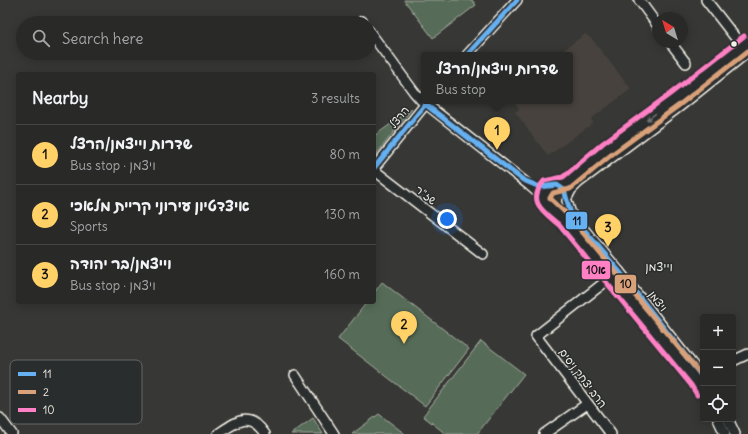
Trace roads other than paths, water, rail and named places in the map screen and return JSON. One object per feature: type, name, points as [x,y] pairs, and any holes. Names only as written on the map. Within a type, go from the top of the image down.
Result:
[{"type":"street","points":[[470,52],[517,0]]},
{"type":"street","points":[[706,0],[734,36]]},
{"type":"street","points":[[639,1],[652,18]]},
{"type":"street","name":"ויצמן","points":[[376,41],[414,92],[421,98]]},
{"type":"street","points":[[748,42],[674,100],[607,149],[566,183],[552,186],[544,194],[543,199],[547,206],[557,209],[562,207],[571,190],[578,183],[679,107],[748,52]]},
{"type":"street","points":[[675,48],[686,63]]},
{"type":"street","name":"הרצל","points":[[376,166],[424,104]]},
{"type":"street","name":"ויצמן","points":[[428,104],[537,192],[547,206],[564,220],[615,274]]},
{"type":"street","name":"שז\"ר","points":[[376,171],[483,254]]},
{"type":"street","name":"ויצמן","points":[[523,180],[540,187],[552,186]]},
{"type":"street","points":[[552,186],[564,188],[567,198]]},
{"type":"street","name":"ויצמן","points":[[567,198],[571,214],[615,274],[700,377]]},
{"type":"street","name":"הרב יצחק ניסים","points":[[611,434],[536,336],[615,274]]},
{"type":"street","points":[[736,360],[748,354]]},
{"type":"street","points":[[295,376],[334,434]]},
{"type":"street","points":[[544,434],[587,404]]},
{"type":"street","points":[[0,418],[12,434]]},
{"type":"street","points":[[218,434],[237,421],[242,420],[253,422],[258,425],[265,434]]},
{"type":"street","points":[[719,422],[725,434]]},
{"type":"street","points":[[729,422],[735,434]]},
{"type":"place","name":"שדרות וייצמן/הרצל","points":[[497,150]]},
{"type":"place","name":"וייצמן/בר יהודה","points":[[608,247]]},
{"type":"place","name":"איצדטיון עירוני קריית מלאכי","points":[[404,344]]},
{"type":"district","name":"וייצמן","points":[[659,267]]}]
